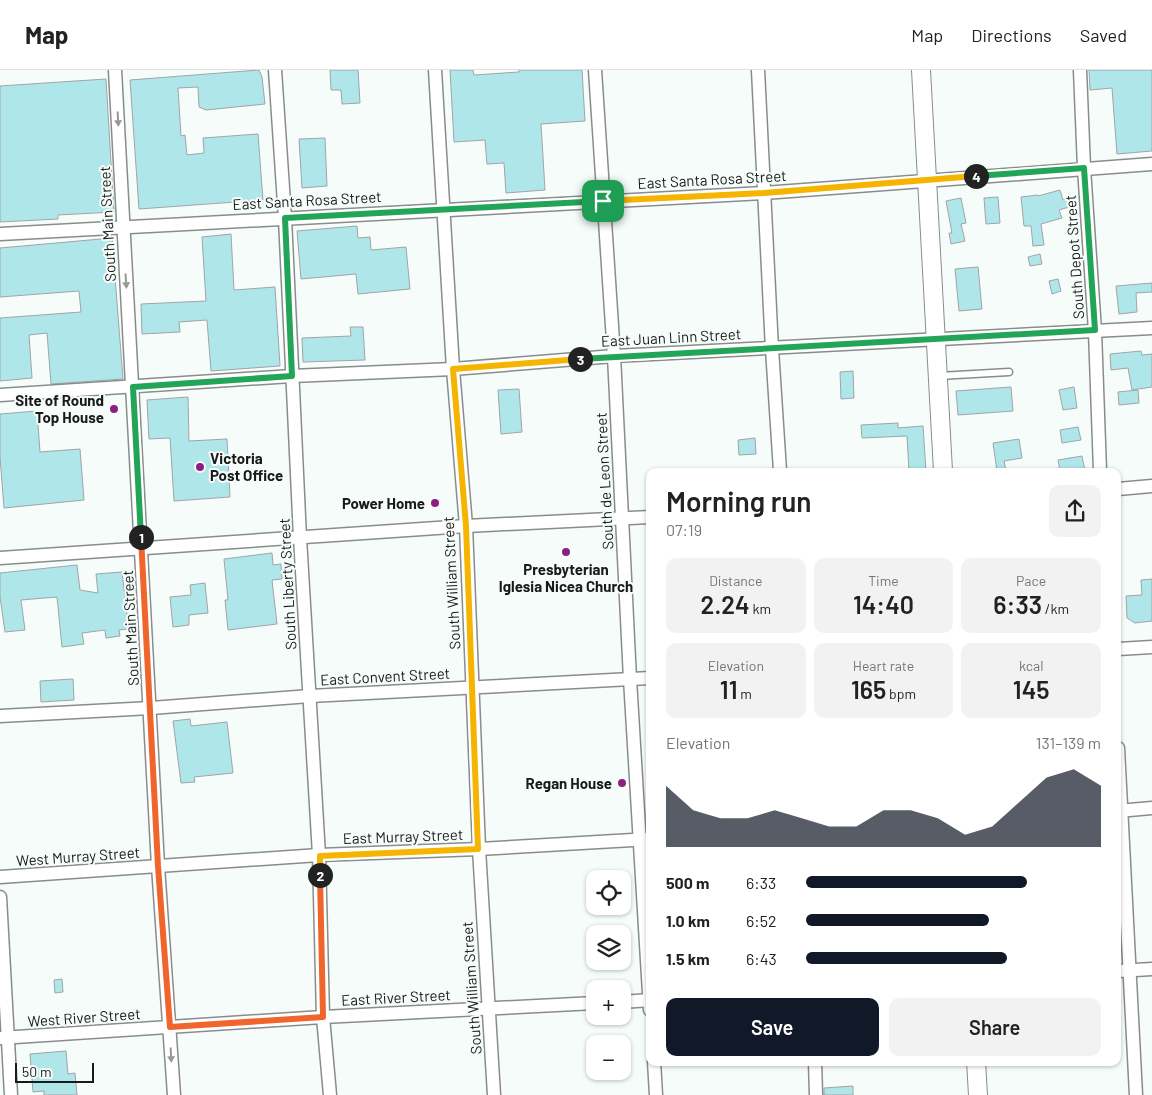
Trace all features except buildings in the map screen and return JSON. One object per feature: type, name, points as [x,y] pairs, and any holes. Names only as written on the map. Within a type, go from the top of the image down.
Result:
[{"type":"street","name":"South Main Street","points":[[115,70],[151,708],[158,866],[174,1095]]},
{"type":"street","name":"South Liberty Street","points":[[275,70],[285,218],[300,538],[320,856],[323,1017],[330,1095]]},
{"type":"street","name":"South William Street","points":[[435,70],[453,369],[466,526],[478,849],[494,1095]]},
{"type":"street","name":"South de Leon Street","points":[[595,70],[614,356],[630,679],[645,839],[646,872]]},
{"type":"street","points":[[758,70],[780,468]]},
{"type":"street","points":[[921,70],[943,468]]},
{"type":"street","name":"South Depot Street","points":[[1080,70],[1084,168],[1095,330],[1100,468]]},
{"type":"street","name":"East Santa Rosa Street","points":[[0,234],[764,193],[1152,164]]},
{"type":"street","name":"East Juan Linn Street","points":[[0,394],[292,376],[453,369],[614,356],[1152,328]]},
{"type":"street","points":[[1121,489],[1152,486]]},
{"type":"street","points":[[0,558],[466,526],[646,517]]},
{"type":"street","points":[[1121,649],[1152,647]]},
{"type":"street","name":"East Convent Street","points":[[0,716],[151,708],[310,696],[646,678]]},
{"type":"street","points":[[1121,811],[1152,808]]},
{"type":"street","name":"East Murray Street","points":[[158,866],[645,839]]},
{"type":"street","name":"West Murray Street","points":[[0,878],[158,866]]},
{"type":"street","points":[[1121,891],[1123,971],[1136,1095]]},
{"type":"street","points":[[0,897],[4,1038],[11,1095]]},
{"type":"street","points":[[1123,971],[1152,969]]},
{"type":"street","name":"East River Street","points":[[170,1027],[586,1003]]},
{"type":"street","points":[[631,1003],[646,1004]]},
{"type":"street","name":"West River Street","points":[[4,1038],[170,1027]]},
{"type":"street","points":[[654,1066],[656,1095]]},
{"type":"street","points":[[815,1066],[816,1095]]},
{"type":"street","points":[[976,1066],[978,1095]]},
{"type":"lane","points":[[938,376],[1009,372]]},
{"type":"place","name":"Site of Round Top House","points":[[114,409]]},
{"type":"place","name":"Victoria Post Office","points":[[200,467]]},
{"type":"place","name":"Power Home","points":[[435,503]]},
{"type":"place","name":"Presbyterian Iglesia Nicea Church","points":[[566,552]]},
{"type":"place","name":"Regan House","points":[[622,783]]},
{"type":"route","points":[[1084,168],[1095,330],[772,349],[614,356],[453,369],[466,526],[478,849],[320,856],[323,1017],[170,1027],[158,866],[133,387],[292,376],[285,218],[603,201],[764,193],[1084,168]]}]
